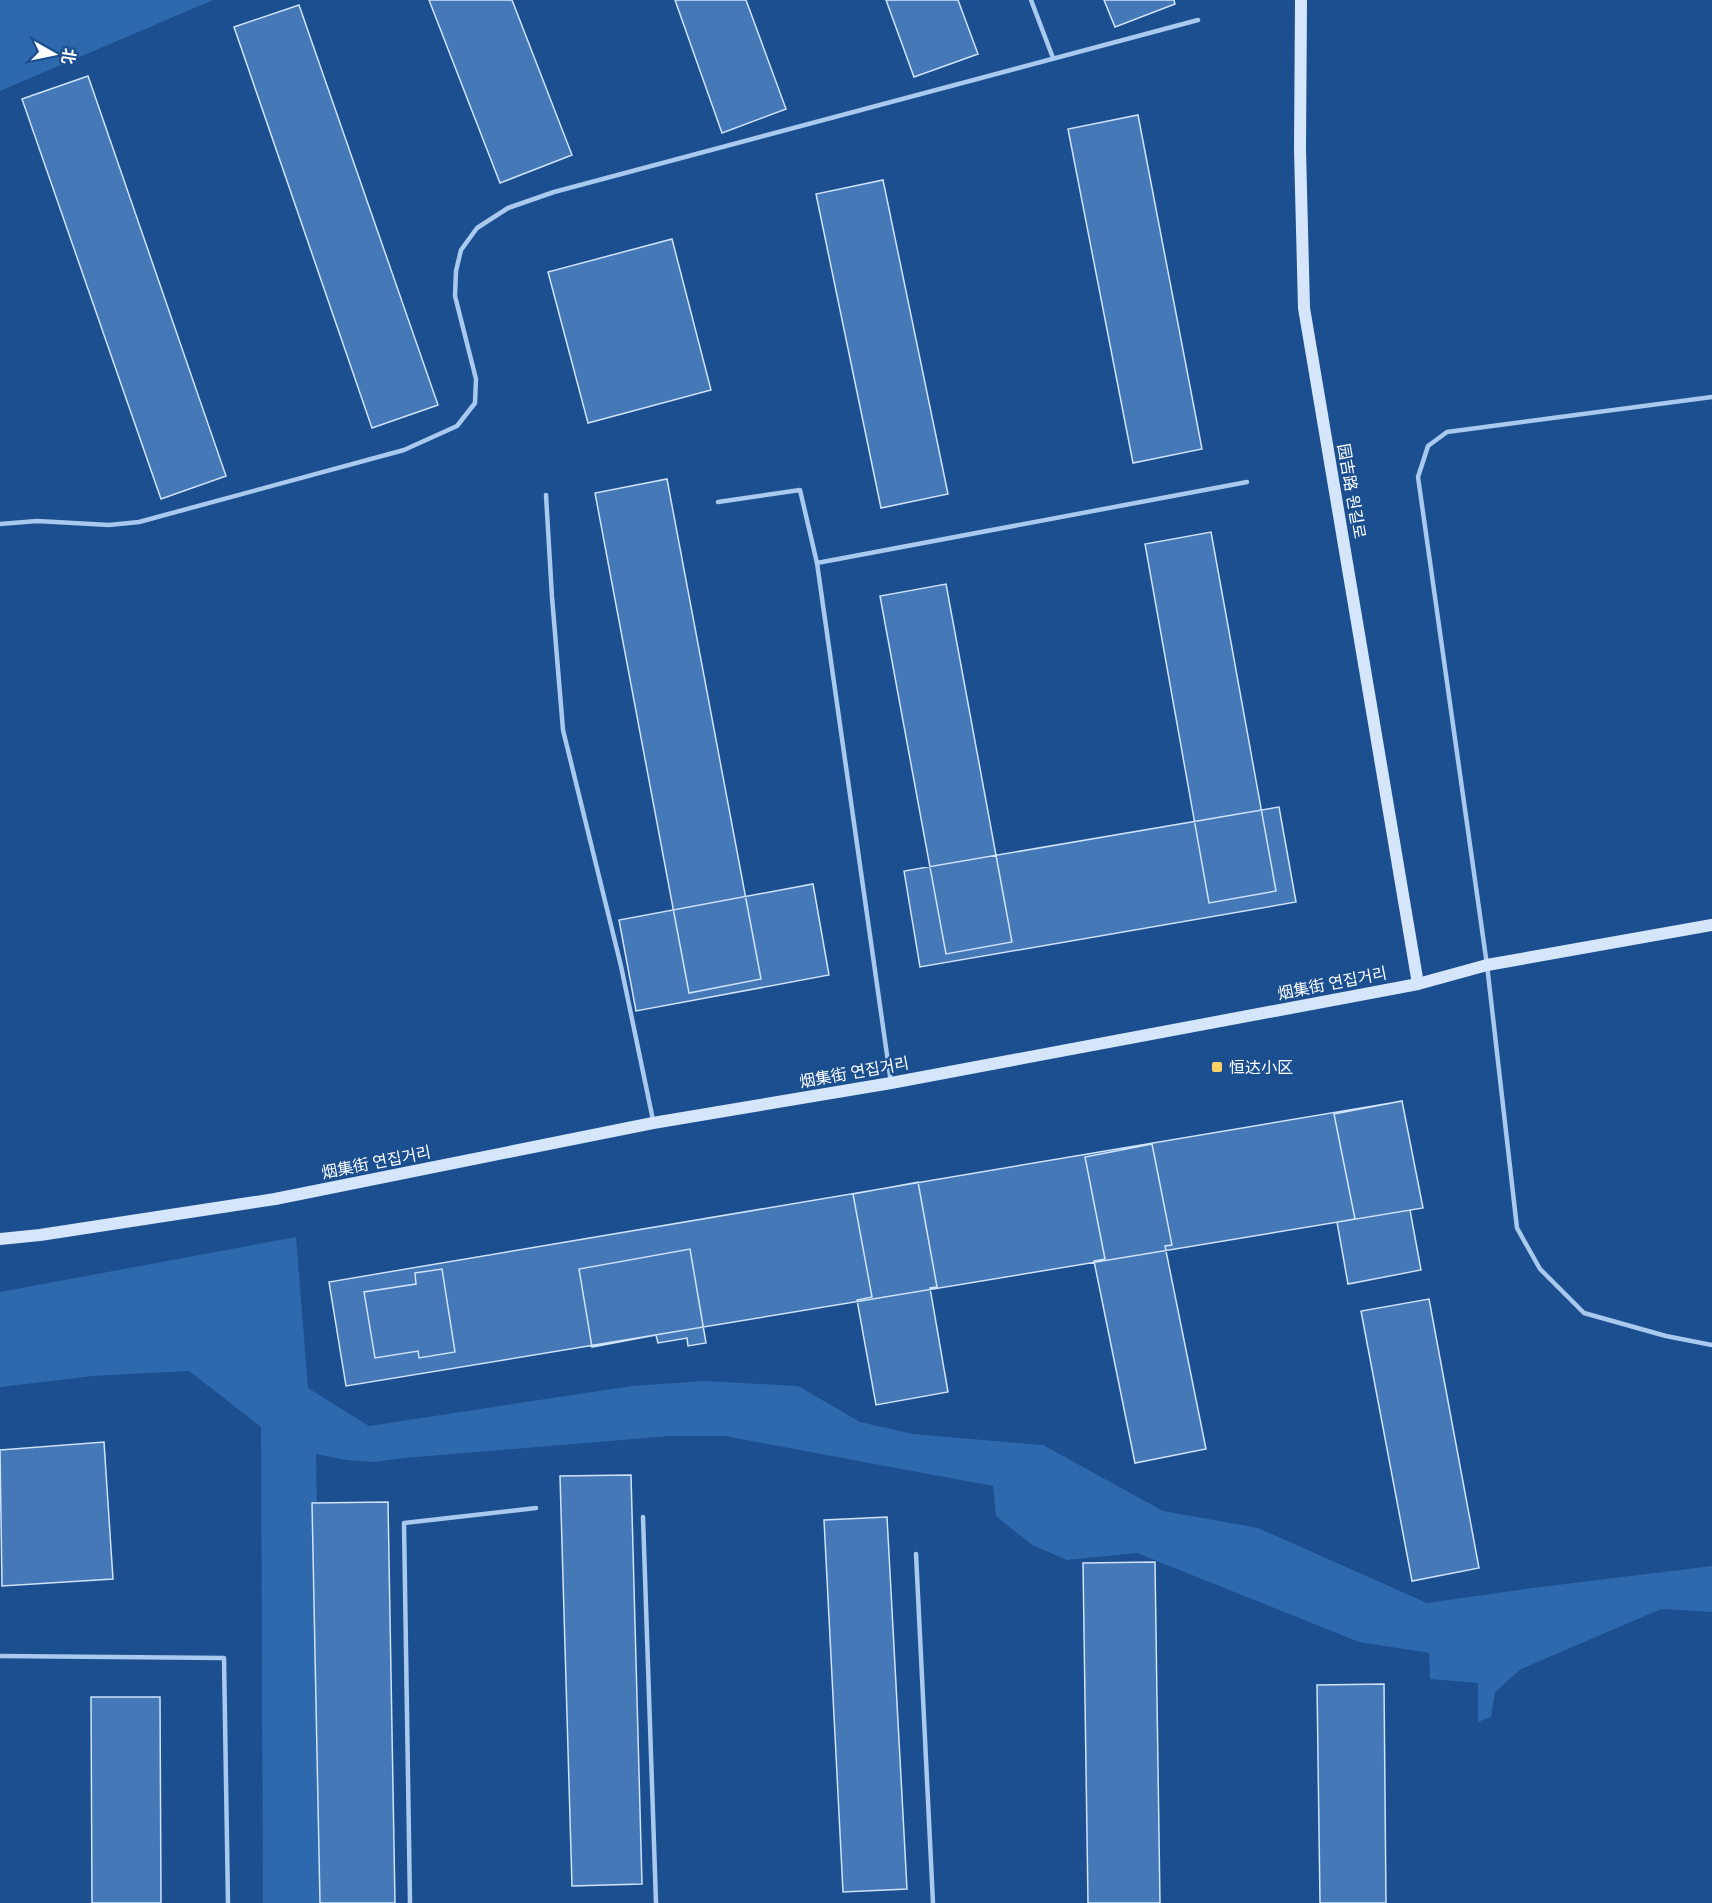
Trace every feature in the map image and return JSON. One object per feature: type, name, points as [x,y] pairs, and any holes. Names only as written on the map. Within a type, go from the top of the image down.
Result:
[{"type":"main road","name":"园吉路 원길로","points":[[1300,0],[1300,150],[1304,308],[1418,984]]},
{"type":"main road","name":"烟集街 연집거리","points":[[0,1239],[275,1199],[653,1123],[891,1083],[1418,984],[1487,965],[1712,925]]},
{"type":"lane","points":[[1030,0],[1053,58]]},
{"type":"lane","points":[[0,524],[37,521],[109,525],[139,522],[404,450],[457,426],[475,403],[476,379],[455,296],[456,271],[461,250],[477,228],[508,208],[554,192],[1198,20]]},
{"type":"lane","points":[[1712,397],[1447,432],[1428,446],[1418,477],[1487,965],[1517,1228],[1540,1269],[1584,1313],[1666,1336],[1712,1345]]},
{"type":"lane","points":[[817,563],[1247,482]]},
{"type":"lane","points":[[718,502],[800,490],[817,563],[891,1083]]},
{"type":"lane","points":[[546,495],[563,730],[621,966],[653,1123]]},
{"type":"lane","points":[[410,1903],[404,1523],[536,1508]]},
{"type":"lane","points":[[643,1517],[656,1903]]},
{"type":"lane","points":[[916,1554],[933,1903]]},
{"type":"lane","points":[[0,1656],[224,1658],[228,1903]]},
{"type":"shaded area","points":[[0,0],[213,0],[0,91]]},
{"type":"shaded area","points":[[296,1237],[308,1388],[369,1426],[632,1386],[706,1381],[798,1386],[860,1422],[913,1434],[1043,1445],[1163,1511],[1258,1528],[1427,1603],[1712,1566],[1712,1612],[1661,1609],[1521,1669],[1495,1692],[1491,1717],[1478,1722],[1478,1683],[1430,1679],[1429,1653],[1359,1642],[1137,1553],[1067,1560],[1032,1545],[996,1516],[993,1486],[725,1436],[670,1436],[374,1462],[316,1454],[323,1903],[263,1903],[261,1427],[189,1371],[93,1376],[0,1387],[0,1292]]},
{"type":"building","points":[[429,0],[512,0],[572,155],[500,183]]},
{"type":"building","points":[[675,0],[746,0],[786,109],[722,133]]},
{"type":"building","points":[[886,0],[958,0],[978,54],[914,77]]},
{"type":"building","points":[[1104,0],[1174,0],[1175,4],[1115,27]]},
{"type":"building","points":[[299,5],[438,405],[372,428],[234,27]]},
{"type":"building","points":[[88,76],[226,476],[161,499],[22,99]]},
{"type":"building","points":[[1138,115],[1202,449],[1133,463],[1068,129]]},
{"type":"building","points":[[883,180],[948,494],[881,508],[816,194]]},
{"type":"building","points":[[672,239],[711,390],[588,423],[548,272]]},
{"type":"building","points":[[667,479],[761,979],[689,993],[595,493]]},
{"type":"building","points":[[1211,532],[1276,891],[1209,903],[1145,544]]},
{"type":"building","points":[[946,584],[1012,942],[946,954],[880,596]]},
{"type":"building","points":[[1279,807],[1296,902],[920,967],[904,871]]},
{"type":"building","points":[[813,884],[829,975],[636,1011],[619,920]]},
{"type":"building","points":[[1402,1101],[1423,1208],[346,1386],[329,1282]]},
{"type":"building","points":[[1402,1101],[1423,1208],[1410,1210],[1421,1270],[1348,1284],[1337,1222],[1355,1219],[1334,1114]]},
{"type":"building","points":[[1152,1144],[1172,1245],[1165,1246],[1206,1449],[1135,1463],[1094,1261],[1105,1259],[1085,1157]]},
{"type":"building","points":[[918,1182],[937,1287],[930,1288],[948,1392],[876,1405],[857,1300],[872,1297],[853,1194]]},
{"type":"building","points":[[690,1249],[706,1343],[688,1346],[687,1338],[658,1343],[656,1335],[592,1347],[579,1269]]},
{"type":"building","points":[[442,1269],[455,1352],[419,1358],[418,1351],[375,1358],[364,1292],[416,1284],[415,1273]]},
{"type":"building","points":[[1429,1299],[1479,1568],[1412,1581],[1361,1311]]},
{"type":"building","points":[[104,1442],[113,1579],[2,1586],[0,1450]]},
{"type":"building","points":[[631,1475],[642,1884],[572,1886],[560,1476]]},
{"type":"building","points":[[388,1502],[395,1903],[320,1903],[312,1503]]},
{"type":"building","points":[[887,1517],[907,1889],[843,1892],[824,1520]]},
{"type":"building","points":[[1155,1562],[1160,1903],[1088,1903],[1083,1563]]},
{"type":"building","points":[[1384,1684],[1386,1903],[1320,1903],[1317,1685]]},
{"type":"building","points":[[91,1697],[160,1697],[161,1903],[92,1903]]},
{"type":"place","name":"恒达小区","points":[[1217,1067]]}]
